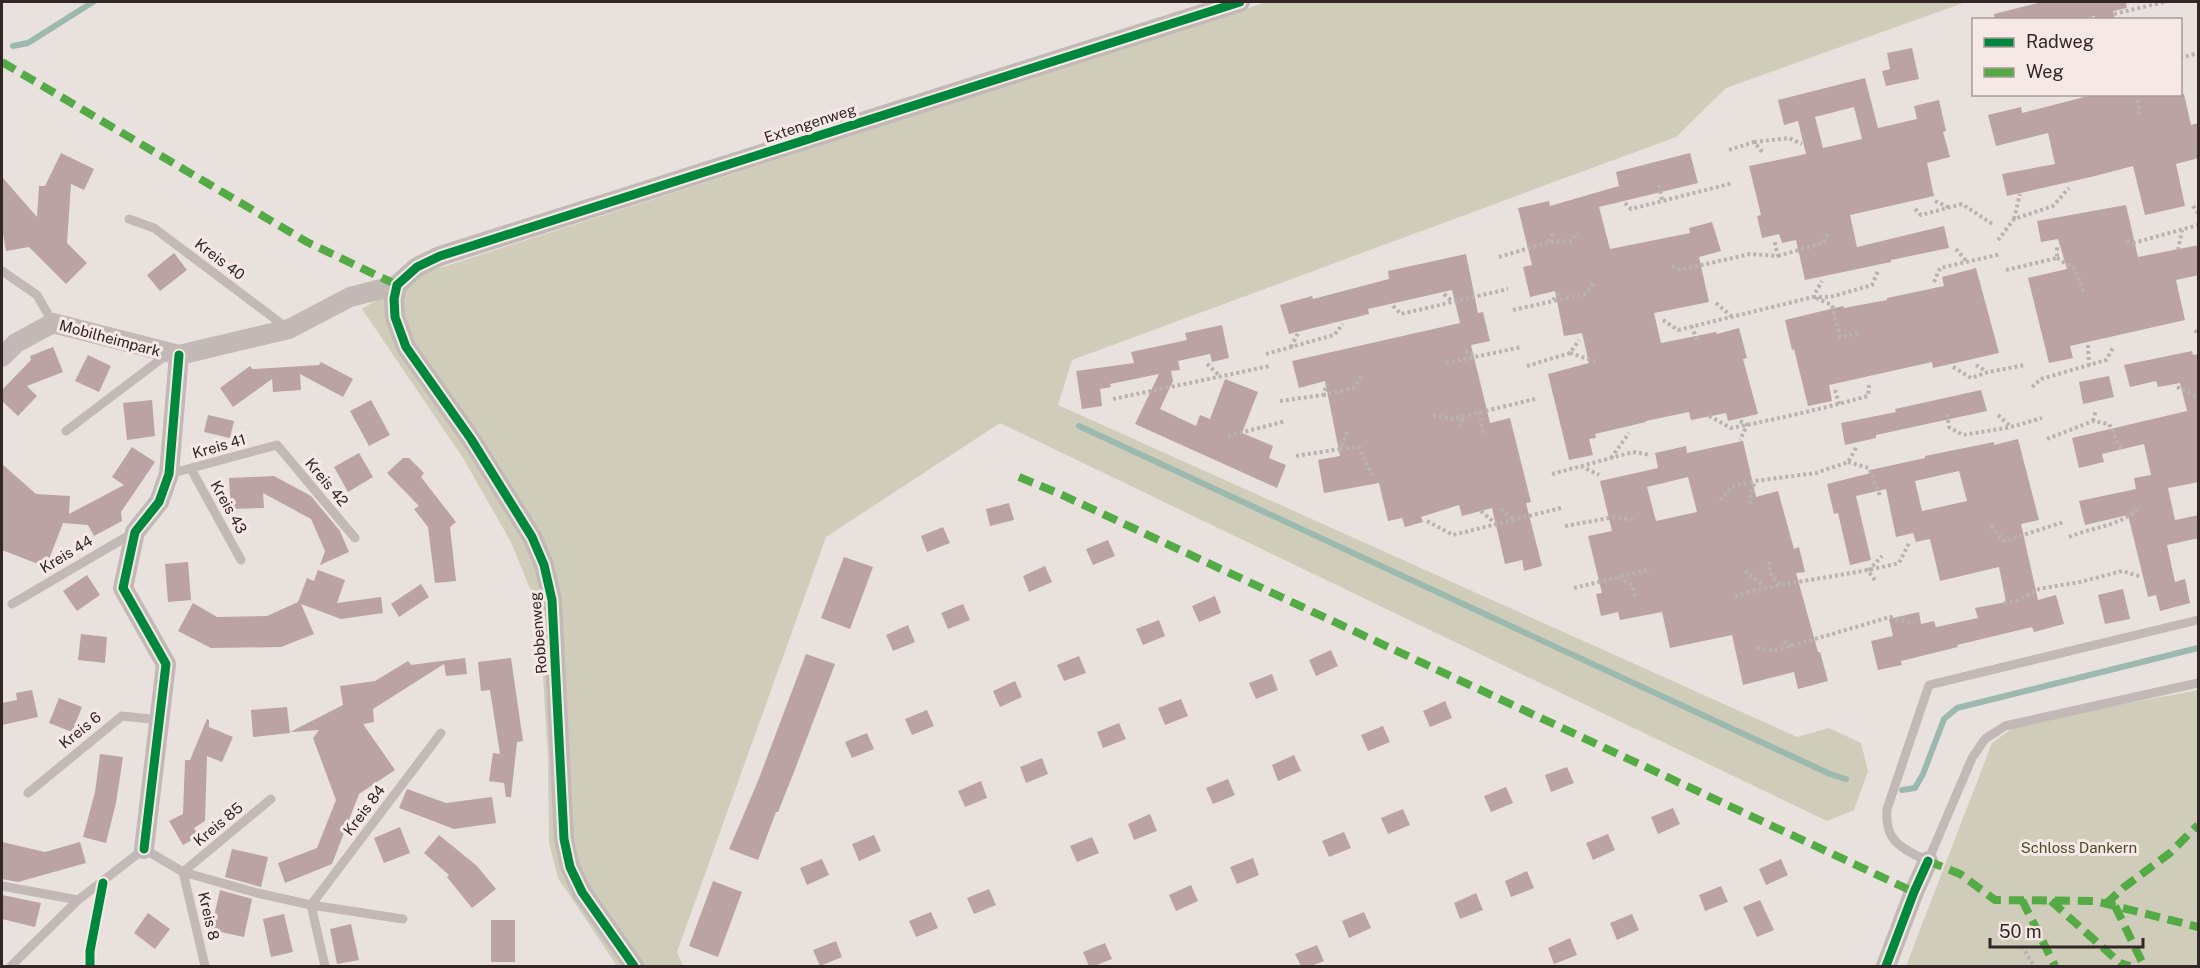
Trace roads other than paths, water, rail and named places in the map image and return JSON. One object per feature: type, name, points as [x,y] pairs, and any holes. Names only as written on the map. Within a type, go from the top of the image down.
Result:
[{"type":"street","name":"Extengenweg","points":[[397,285],[417,267],[440,256],[1240,2]]},
{"type":"street","name":"Mobilheimpark","points":[[2,357],[16,343],[53,322],[174,354],[289,329],[350,297],[397,285]]},
{"type":"street","name":"Robbenweg","points":[[397,285],[394,299],[395,317],[406,347],[471,439],[532,537],[544,565],[552,600],[564,839],[570,867],[582,892],[634,966]]},
{"type":"street","points":[[144,849],[166,664],[123,588],[135,532],[159,502],[169,474],[174,354]]},
{"type":"street","points":[[1886,966],[1928,861]]},
{"type":"lane","name":"Kreis 40","points":[[129,219],[154,228],[289,329]]},
{"type":"lane","points":[[2,271],[37,295],[53,322]]},
{"type":"lane","points":[[66,431],[174,354]]},
{"type":"lane","name":"Kreis 41","points":[[169,474],[276,445]]},
{"type":"lane","name":"Kreis 42","points":[[276,445],[355,538]]},
{"type":"lane","name":"Kreis 43","points":[[191,469],[241,560]]},
{"type":"lane","name":"Kreis 44","points":[[12,604],[135,532]]},
{"type":"lane","points":[[2199,620],[1929,685],[1887,809],[1886,820],[1889,832],[1895,842],[1928,861],[1972,758],[1985,739],[1995,730],[2022,720],[2199,683]]},
{"type":"lane","name":"Kreis 6","points":[[28,793],[122,716],[160,720]]},
{"type":"lane","name":"Kreis 84","points":[[311,905],[441,732]]},
{"type":"lane","name":"Kreis 85","points":[[183,872],[271,800]]},
{"type":"lane","points":[[10,966],[78,900],[144,849],[183,872],[311,905],[403,919]]},
{"type":"lane","name":"Kreis 8","points":[[183,872],[205,966]]},
{"type":"lane","points":[[2,886],[78,900]]},
{"type":"lane","points":[[311,905],[325,966]]},
{"type":"waterway","points":[[13,46],[28,43],[93,2]]},
{"type":"waterway","points":[[1079,426],[1830,774],[1846,779]]},
{"type":"waterway","points":[[1902,790],[1915,788],[1923,774],[1944,719],[1957,708],[2198,648]]},
{"type":"park label","name":"Schloss Dankern","points":[[2079,847]]}]
